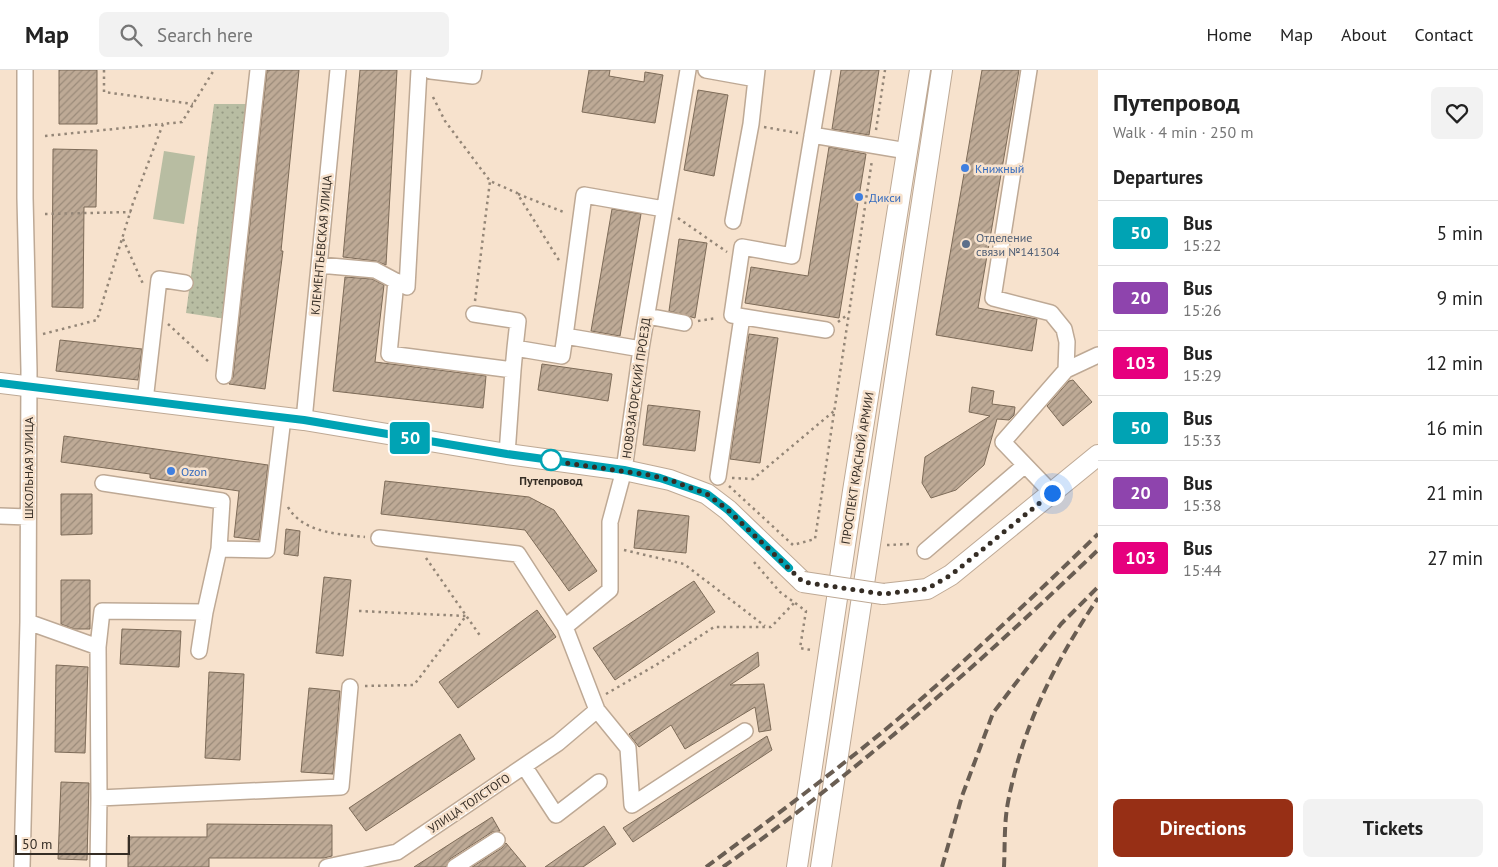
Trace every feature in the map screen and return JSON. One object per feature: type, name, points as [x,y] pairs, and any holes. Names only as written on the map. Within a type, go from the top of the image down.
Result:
[{"type":"main road","name":"ПРОСПЕКТ КРАСНОЙ АРМИИ","points":[[797,867],[853,491],[920,70]]},
{"type":"main road","name":"ПРОСПЕКТ КРАСНОЙ АРМИИ","points":[[821,867],[942,70]]},
{"type":"main road","points":[[0,383],[304,420],[507,454],[624,470],[670,480],[707,494],[728,510],[796,575],[883,594],[927,589],[951,575],[1098,455]]},
{"type":"street","name":"ШКОЛЬНАЯ УЛИЦА","points":[[22,867],[28,622],[29,337],[25,198],[25,70]]},
{"type":"street","points":[[224,376],[258,70]]},
{"type":"street","name":"КЛЕМЕНТЬЕВСКАЯ УЛИЦА","points":[[304,420],[338,70]]},
{"type":"street","points":[[319,264],[375,270],[407,287],[425,70],[473,76],[474,70]]},
{"type":"street","name":"НОВОЗАГОРСКИЙ ПРОЕЗД","points":[[565,627],[610,590],[610,522],[624,470],[641,349],[688,70]]},
{"type":"street","points":[[706,70],[756,74],[751,124],[733,221]]},
{"type":"street","points":[[718,477],[737,316],[742,247],[792,256],[823,70]]},
{"type":"street","points":[[1029,70],[993,298],[1050,313],[1064,329],[1067,342],[1066,370]]},
{"type":"street","points":[[812,135],[907,152]]},
{"type":"street","points":[[515,348],[562,356],[584,195],[664,209]]},
{"type":"street","points":[[145,401],[159,279],[185,282]]},
{"type":"street","points":[[396,281],[389,354],[513,370]]},
{"type":"street","points":[[474,314],[518,321],[507,454]]},
{"type":"street","points":[[647,316],[684,323]]},
{"type":"street","points":[[737,316],[826,330]]},
{"type":"street","points":[[565,336],[641,349]]},
{"type":"street","points":[[1052,493],[1004,442],[1066,370],[1098,355]]},
{"type":"street","points":[[219,549],[267,550],[282,418]]},
{"type":"street","points":[[926,551],[1025,465]]},
{"type":"street","points":[[103,483],[222,501],[219,549],[205,612],[199,651]]},
{"type":"street","points":[[0,516],[28,517]]},
{"type":"street","points":[[379,538],[518,554],[565,627],[596,705],[628,748],[632,805],[745,731]]},
{"type":"street","points":[[98,867],[98,647],[102,611],[205,612]]},
{"type":"street","points":[[28,622],[98,647]]},
{"type":"street","points":[[99,798],[340,787],[350,687]]},
{"type":"street","name":"УЛИЦА ТОЛСТОГО","points":[[327,867],[357,864],[397,852],[558,743],[596,705]]},
{"type":"street","points":[[524,766],[556,815],[599,782]]},
{"type":"street","points":[[455,867],[497,840]]},
{"type":"path","points":[[104,70],[104,92],[193,104]]},
{"type":"path","points":[[45,136],[182,122],[214,70]]},
{"type":"path","points":[[432,96],[445,121],[490,181],[581,218]]},
{"type":"path","points":[[29,337],[97,320],[130,212],[163,124]]},
{"type":"path","points":[[751,124],[812,135]]},
{"type":"path","points":[[474,314],[490,181]]},
{"type":"path","points":[[517,193],[573,283]]},
{"type":"path","points":[[664,209],[740,261]]},
{"type":"path","points":[[45,214],[130,212]]},
{"type":"path","points":[[684,323],[737,316]]},
{"type":"path","points":[[718,477],[753,478],[834,411]]},
{"type":"path","points":[[275,485],[294,517],[326,533],[379,538]]},
{"type":"path","points":[[415,542],[481,637]]},
{"type":"path","points":[[610,547],[684,564],[766,626]]},
{"type":"path","points":[[749,555],[780,592],[806,611],[800,648],[812,649]]},
{"type":"path","points":[[596,705],[714,626],[771,626],[795,603]]},
{"type":"path","points":[[359,611],[466,616]]},
{"type":"path","points":[[350,687],[414,685],[466,616]]},
{"type":"green space","points":[[214,104],[251,104],[226,319],[186,313]]},
{"type":"green space","points":[[164,151],[195,156],[184,224],[153,219]]},
{"type":"building","points":[[59,70],[97,70],[97,124],[59,124]]},
{"type":"building","points":[[267,70],[299,70],[281,251],[283,251],[265,389],[229,384],[233,377]]},
{"type":"building","points":[[360,70],[397,70],[386,265],[376,261],[343,257]]},
{"type":"building","points":[[589,70],[610,70],[609,76],[644,82],[645,72],[663,75],[655,123],[582,112]]},
{"type":"building","points":[[841,70],[879,70],[869,135],[832,129]]},
{"type":"building","points":[[982,70],[1019,70],[978,308],[1037,319],[1032,351],[936,335]]},
{"type":"building","points":[[698,90],[728,95],[714,176],[684,170]]},
{"type":"building","points":[[829,147],[866,154],[839,318],[745,303],[751,267],[808,276]]},
{"type":"building","points":[[53,149],[97,150],[96,207],[84,207],[83,308],[52,307]]},
{"type":"building","points":[[612,209],[641,214],[620,336],[591,331]]},
{"type":"building","points":[[679,239],[707,243],[695,318],[669,311]]},
{"type":"building","points":[[345,277],[372,279],[384,285],[375,362],[486,376],[483,408],[333,391]]},
{"type":"building","points":[[749,334],[778,338],[760,463],[730,459]]},
{"type":"building","points":[[60,340],[142,349],[138,380],[56,371]]},
{"type":"building","points":[[542,364],[612,374],[608,401],[538,390]]},
{"type":"building","points":[[1073,380],[1092,402],[1063,426],[1047,406],[1069,381]]},
{"type":"building","points":[[972,387],[994,391],[992,404],[1015,407],[1014,415],[1009,420],[997,419],[984,465],[956,490],[931,498],[922,483],[925,457],[990,416],[969,412]]},
{"type":"building","points":[[648,405],[700,411],[695,451],[643,445]]},
{"type":"building","points":[[64,436],[268,465],[259,540],[234,537],[239,491],[150,478],[150,474],[61,462]]},
{"type":"building","points":[[385,481],[529,497],[554,510],[597,571],[569,591],[525,530],[381,514]]},
{"type":"building","points":[[61,494],[92,494],[92,534],[61,535]]},
{"type":"building","points":[[638,510],[689,516],[686,553],[634,548]]},
{"type":"building","points":[[286,529],[300,531],[298,556],[284,554]]},
{"type":"building","points":[[324,577],[351,580],[343,656],[316,653]]},
{"type":"building","points":[[61,580],[90,580],[90,629],[74,629],[61,624]]},
{"type":"building","points":[[694,581],[715,612],[615,680],[593,648]]},
{"type":"building","points":[[537,610],[556,637],[458,708],[439,682]]},
{"type":"building","points":[[122,629],[181,631],[179,667],[120,664]]},
{"type":"building","points":[[758,652],[759,666],[730,685],[764,684],[771,730],[759,732],[755,707],[685,749],[671,725],[639,747],[629,734]]},
{"type":"building","points":[[56,665],[88,667],[85,753],[55,752]]},
{"type":"building","points":[[209,672],[244,674],[240,760],[205,758]]},
{"type":"building","points":[[309,688],[340,691],[333,774],[301,772]]},
{"type":"building","points":[[460,734],[475,759],[366,831],[349,808]]},
{"type":"building","points":[[767,736],[772,750],[633,842],[623,828]]},
{"type":"building","points":[[61,782],[89,783],[87,860],[58,859]]},
{"type":"building","points":[[492,817],[500,831],[492,832],[450,859],[446,867],[414,867]]},
{"type":"building","points":[[207,824],[332,825],[332,856],[324,858],[209,858],[209,867],[128,867],[128,837],[207,837]]},
{"type":"building","points":[[604,826],[616,844],[583,867],[545,867]]},
{"type":"building","points":[[506,843],[526,867],[472,867],[502,848]]},
{"type":"railway","points":[[706,867],[779,813],[898,719],[999,628],[1098,534]]},
{"type":"railway","points":[[723,867],[773,831],[916,716],[1098,550]]},
{"type":"railway","points":[[942,867],[962,796],[993,713],[1061,624],[1098,587]]},
{"type":"railway","points":[[1004,867],[1005,826],[1008,802],[1022,747],[1042,695],[1068,646],[1098,598]]},
{"type":"bus line","name":"50","points":[[0,383],[304,420],[507,454],[624,470],[670,480],[707,494],[728,510],[789,568]]},
{"type":"place","name":"Книжный","points":[[965,168]]},
{"type":"place","name":"Дикси","points":[[859,197]]},
{"type":"place","name":"Отделение связи №141304","points":[[966,244]]},
{"type":"place","name":"Путепровод","points":[[551,460]]},
{"type":"place","name":"Ozon","points":[[171,471]]},
{"type":"route","points":[[551,460],[546,460],[649,475],[670,480],[707,494],[728,510],[803,582],[883,594],[927,589],[951,575],[1052,493]]}]
